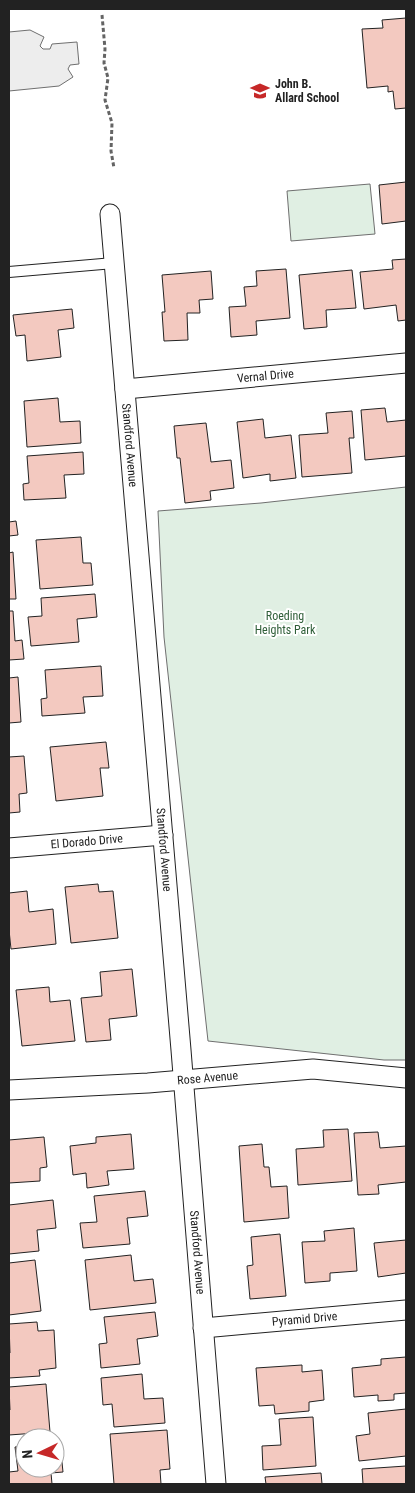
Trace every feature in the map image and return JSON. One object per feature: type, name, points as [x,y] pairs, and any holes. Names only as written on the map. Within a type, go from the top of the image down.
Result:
[{"type":"street","name":"Standford Avenue","points":[[110,214],[184,1080],[216,1484]]},
{"type":"street","name":"Vernal Drive","points":[[125,389],[406,363]]},
{"type":"street","name":"El Dorado Drive","points":[[9,848],[163,835]]},
{"type":"street","name":"Rose Avenue","points":[[9,1090],[184,1080],[313,1068],[406,1078]]},
{"type":"street","name":"Pyramid Drive","points":[[203,1328],[406,1310]]},
{"type":"lane","points":[[9,272],[114,263]]},
{"type":"path","points":[[102,15],[105,48],[104,63],[108,78],[106,100],[112,123],[111,150],[114,168]]},
{"type":"green space","points":[[370,184],[375,234],[291,241],[287,191]]},
{"type":"green space","name":"Roeding Heights Park","points":[[406,487],[406,1060],[384,1060],[208,1041],[164,637],[158,511],[261,503]]},
{"type":"shaded area","points":[[30,30],[44,37],[40,46],[43,49],[50,49],[52,44],[77,42],[79,64],[70,65],[68,69],[73,77],[59,86],[9,91],[9,32]]},
{"type":"building","points":[[406,18],[406,108],[395,109],[393,91],[388,92],[388,86],[367,88],[362,29],[383,28],[382,20]]},
{"type":"building","points":[[406,182],[406,221],[382,224],[379,185]]},
{"type":"building","points":[[406,259],[406,320],[398,321],[396,305],[364,309],[360,272],[393,269],[392,260]]},
{"type":"building","points":[[286,269],[290,318],[256,321],[257,335],[231,337],[229,307],[246,306],[244,287],[257,286],[256,271]]},
{"type":"building","points":[[352,270],[356,308],[326,310],[327,327],[304,329],[299,275]]},
{"type":"building","points":[[211,271],[213,299],[199,300],[200,313],[187,313],[188,340],[164,341],[162,312],[165,312],[162,275]]},
{"type":"building","points":[[72,309],[74,328],[58,330],[61,357],[27,361],[25,335],[16,336],[13,315]]},
{"type":"building","points":[[58,398],[60,422],[80,421],[81,443],[27,447],[24,401]]},
{"type":"building","points":[[385,408],[387,422],[406,420],[406,456],[365,460],[361,410]]},
{"type":"building","points":[[352,411],[354,438],[349,438],[352,473],[302,477],[299,435],[328,433],[326,413]]},
{"type":"building","points":[[263,419],[265,438],[291,435],[296,478],[270,481],[270,474],[243,478],[237,422]]},
{"type":"building","points":[[206,423],[211,462],[231,460],[234,488],[210,491],[211,500],[185,503],[180,458],[177,458],[174,426]]},
{"type":"building","points":[[83,452],[84,474],[64,475],[66,498],[24,500],[23,484],[29,483],[27,456]]},
{"type":"building","points":[[16,521],[18,535],[9,536],[9,522]]},
{"type":"building","points":[[81,537],[83,563],[91,563],[93,585],[40,589],[36,540]]},
{"type":"building","points":[[13,552],[16,599],[9,599],[9,553]]},
{"type":"building","points":[[95,594],[97,617],[77,619],[79,642],[31,646],[28,617],[42,616],[41,598]]},
{"type":"building","points":[[9,611],[13,611],[15,641],[22,640],[24,659],[9,660]]},
{"type":"building","points":[[101,666],[103,696],[83,697],[85,713],[42,716],[41,699],[47,698],[45,670]]},
{"type":"building","points":[[18,677],[21,722],[9,723],[9,678]]},
{"type":"building","points":[[106,742],[109,768],[100,768],[103,796],[56,801],[50,747]]},
{"type":"building","points":[[24,756],[27,793],[19,794],[20,812],[9,813],[9,757]]},
{"type":"building","points":[[98,884],[99,892],[113,891],[118,938],[71,943],[65,887]]},
{"type":"building","points":[[27,891],[29,912],[53,909],[56,944],[11,949],[9,893]]},
{"type":"building","points":[[132,969],[137,1016],[109,1019],[111,1040],[86,1042],[81,998],[102,996],[100,972]]},
{"type":"building","points":[[49,987],[50,1002],[70,1000],[75,1041],[22,1046],[16,990]]},
{"type":"building","points":[[348,1129],[352,1181],[298,1185],[296,1149],[324,1147],[323,1130]]},
{"type":"building","points":[[378,1132],[380,1148],[406,1146],[406,1182],[378,1185],[379,1194],[358,1195],[354,1133]]},
{"type":"building","points":[[131,1134],[134,1169],[107,1171],[109,1185],[87,1188],[86,1173],[73,1175],[70,1146],[96,1143],[96,1137]]},
{"type":"building","points":[[44,1137],[47,1167],[40,1168],[40,1181],[9,1183],[9,1140]]},
{"type":"building","points":[[262,1144],[264,1167],[269,1167],[271,1187],[287,1186],[289,1218],[244,1222],[239,1146]]},
{"type":"building","points":[[145,1191],[148,1216],[127,1218],[130,1244],[83,1248],[80,1223],[97,1222],[94,1196]]},
{"type":"building","points":[[53,1200],[56,1228],[37,1230],[39,1251],[9,1254],[9,1205]]},
{"type":"building","points":[[354,1228],[357,1271],[330,1273],[330,1281],[305,1283],[302,1242],[325,1241],[324,1231]]},
{"type":"building","points":[[280,1234],[286,1296],[250,1299],[247,1266],[253,1265],[251,1237]]},
{"type":"building","points":[[406,1240],[406,1273],[378,1277],[374,1243]]},
{"type":"building","points":[[131,1255],[134,1281],[153,1279],[156,1303],[90,1310],[85,1260]]},
{"type":"building","points":[[35,1260],[41,1311],[9,1315],[9,1263]]},
{"type":"building","points":[[155,1312],[158,1336],[137,1339],[140,1364],[101,1368],[99,1344],[107,1343],[104,1317]]},
{"type":"building","points":[[37,1322],[38,1331],[54,1330],[56,1368],[39,1370],[40,1376],[9,1378],[9,1324]]},
{"type":"building","points":[[406,1357],[406,1393],[394,1394],[394,1400],[378,1401],[378,1395],[354,1397],[352,1368],[381,1365],[381,1359]]},
{"type":"building","points":[[302,1365],[302,1372],[322,1370],[324,1400],[309,1402],[309,1411],[275,1414],[274,1405],[259,1406],[256,1368]]},
{"type":"building","points":[[142,1374],[144,1399],[163,1398],[165,1423],[114,1427],[112,1404],[103,1405],[101,1378]]},
{"type":"building","points":[[46,1384],[50,1428],[15,1428],[15,1435],[9,1435],[9,1387]]},
{"type":"building","points":[[406,1409],[406,1456],[359,1461],[356,1436],[370,1434],[368,1413]]},
{"type":"building","points":[[313,1417],[316,1466],[263,1470],[262,1446],[281,1445],[279,1419]]},
{"type":"building","points":[[167,1430],[170,1469],[160,1470],[161,1484],[114,1484],[110,1434]]},
{"type":"building","points":[[406,1466],[406,1484],[363,1484],[362,1469]]},
{"type":"building","points":[[15,1471],[15,1478],[51,1478],[52,1484],[9,1484],[9,1472]]},
{"type":"building","points":[[321,1473],[322,1484],[266,1484],[265,1477]]},
{"type":"place","name":"John B. Allard School","points":[[260,91]]}]
